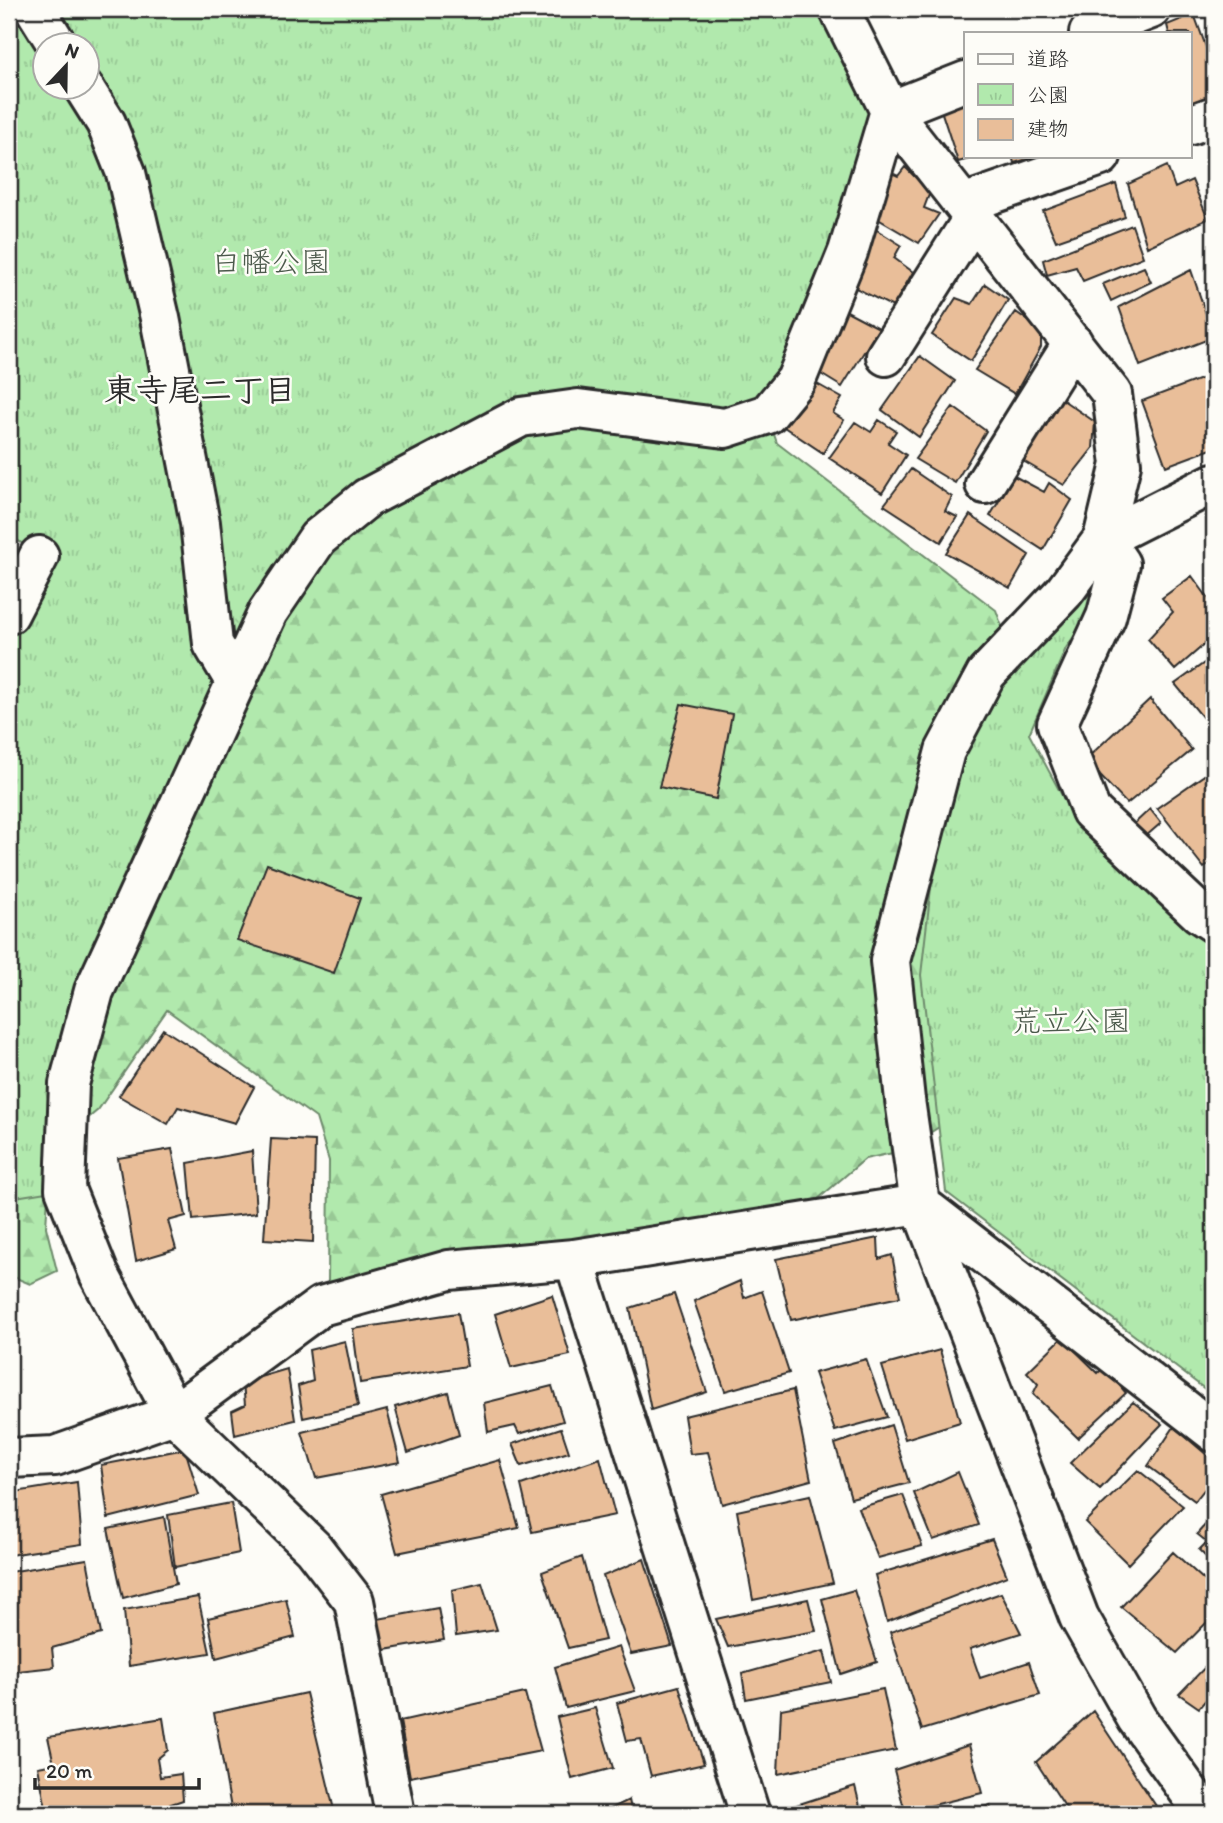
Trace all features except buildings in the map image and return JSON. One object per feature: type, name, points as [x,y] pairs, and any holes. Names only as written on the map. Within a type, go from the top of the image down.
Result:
[{"type":"street","points":[[35,9],[49,32]]},
{"type":"street","points":[[839,9],[891,111],[1112,394],[1121,464],[1102,539],[1064,592],[986,674],[945,751],[890,961],[905,1100],[920,1204],[1079,1617],[1137,1719],[1205,1814]]},
{"type":"street","points":[[1091,32],[1151,9]]},
{"type":"street","points":[[891,111],[964,82]]},
{"type":"street","points":[[93,102],[106,122],[126,173],[160,318],[200,523],[213,644],[235,681]]},
{"type":"street","points":[[395,1814],[354,1601],[313,1548],[174,1414],[99,1274],[65,1189],[69,1084],[94,991],[268,612],[318,538],[366,498],[521,417],[578,409],[724,428],[768,414],[796,380],[848,252],[891,111]]},
{"type":"street","points":[[1192,124],[1214,116]]},
{"type":"street","points":[[886,356],[969,210],[1096,158]]},
{"type":"street","points":[[985,484],[1073,343]]},
{"type":"street","points":[[1102,539],[1214,483]]},
{"type":"street","points":[[1102,539],[1121,564],[1106,617],[1057,724],[1091,811],[1199,913],[1214,923]]},
{"type":"street","points":[[9,614],[39,556]]},
{"type":"street","points":[[9,1458],[55,1456],[174,1414],[321,1306],[449,1270],[574,1259],[920,1204],[1214,1432]]},
{"type":"street","points":[[574,1259],[750,1814]]},
{"type":"green space","points":[[9,9],[799,9],[762,400],[777,443],[996,610],[1024,688],[976,1103],[902,1151],[865,1159],[818,1199],[590,1248],[328,1282],[329,1161],[316,1118],[167,1010],[98,1110],[51,1149],[46,1227],[57,1271],[30,1284],[9,1275],[9,643],[52,559]]},
{"type":"green space","name":"白幡公園","points":[[9,9],[839,9],[890,111],[768,414],[578,409],[318,538],[94,991],[65,1189],[9,1198],[9,614],[39,556],[9,534]]},
{"type":"green space","name":"荒立公園","points":[[1095,589],[1101,597],[1066,648],[1029,734],[1079,827],[1194,931],[1214,945],[1214,1396],[946,1192],[921,975],[933,870],[954,772],[1000,688]]},
{"type":"district","name":"東寺尾二丁目","points":[[200,390]]}]
